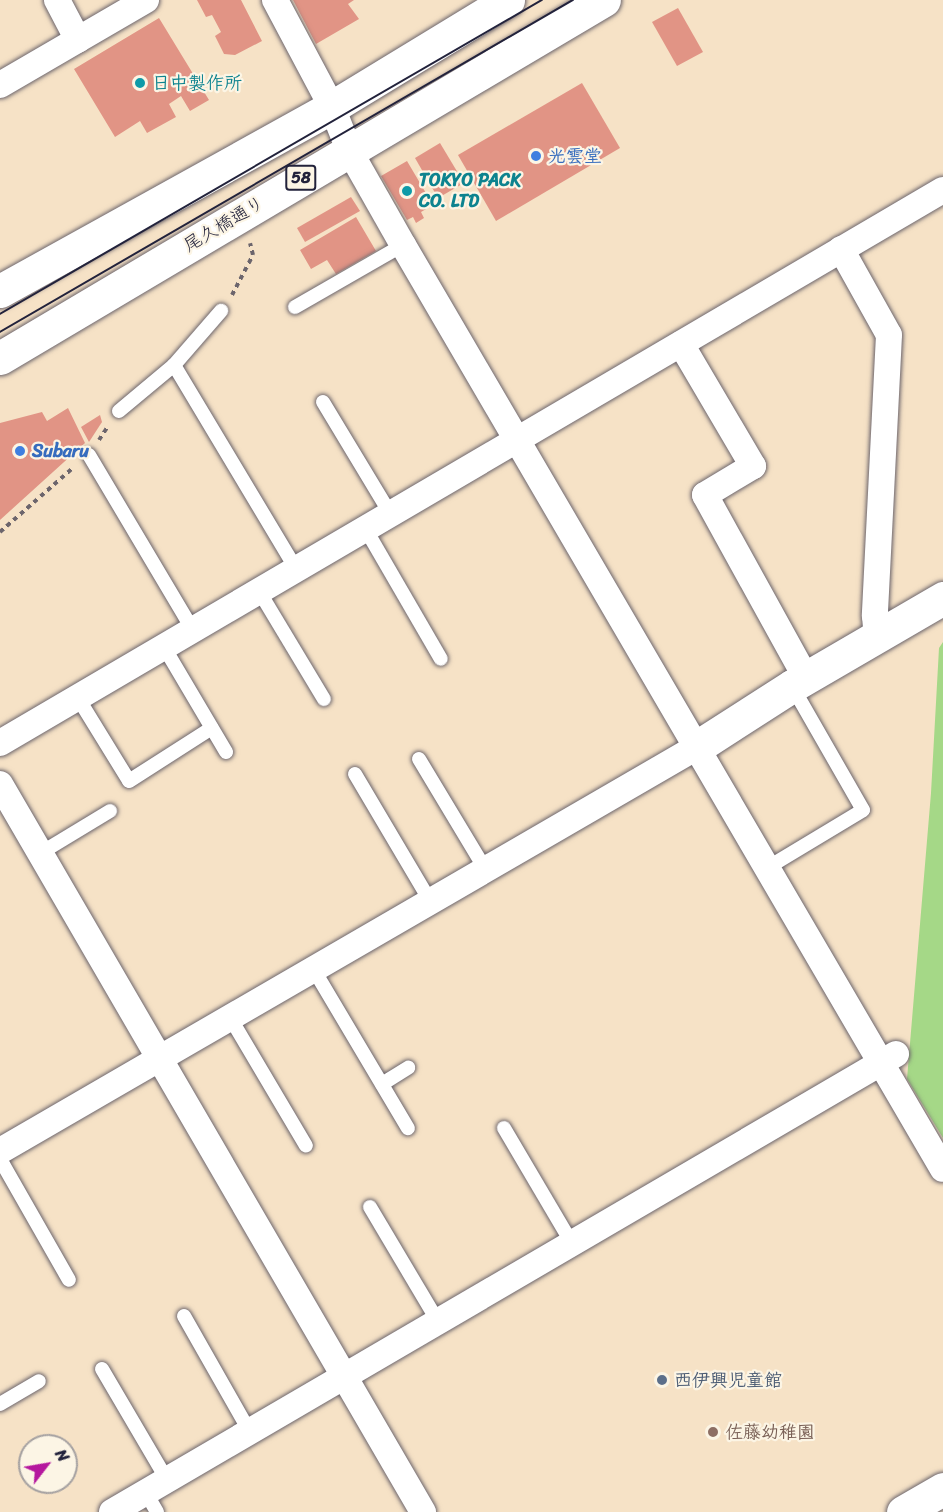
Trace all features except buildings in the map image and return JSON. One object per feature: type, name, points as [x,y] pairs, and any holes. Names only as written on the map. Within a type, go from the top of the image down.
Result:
[{"type":"main road","points":[[0,291],[332,107],[508,0]]},
{"type":"main road","name":"尾久橋通り","points":[[0,358],[604,0]]},
{"type":"main road","points":[[696,747],[799,682],[943,598]]},
{"type":"main road","points":[[903,1512],[943,1489]]},
{"type":"street","points":[[57,0],[78,40]]},
{"type":"street","points":[[0,85],[146,0]]},
{"type":"street","points":[[275,0],[332,107],[349,150],[403,245],[768,868],[888,1058],[943,1169]]},
{"type":"street","points":[[0,743],[390,513],[518,442],[943,190]]},
{"type":"street","points":[[841,249],[889,335],[875,615],[877,638]]},
{"type":"street","points":[[681,344],[753,466],[705,495],[799,682]]},
{"type":"street","points":[[0,1151],[231,1019],[696,747]]},
{"type":"street","points":[[0,784],[346,1378],[416,1510]]},
{"type":"street","points":[[112,1512],[151,1502],[167,1479],[346,1378],[888,1058]]},
{"type":"lane","points":[[295,307],[403,245]]},
{"type":"lane","points":[[118,411],[174,365],[221,311]]},
{"type":"lane","points":[[174,365],[296,569]]},
{"type":"lane","points":[[323,402],[390,513]]},
{"type":"lane","points":[[89,455],[193,630]]},
{"type":"lane","points":[[365,528],[441,659]]},
{"type":"lane","points":[[259,591],[324,699]]},
{"type":"lane","points":[[164,647],[226,752]]},
{"type":"lane","points":[[768,868],[863,810],[799,682]]},
{"type":"lane","points":[[78,698],[129,781],[212,728]]},
{"type":"lane","points":[[419,759],[485,869]]},
{"type":"lane","points":[[355,774],[430,901]]},
{"type":"lane","points":[[39,854],[110,811]]},
{"type":"lane","points":[[314,970],[408,1128]]},
{"type":"lane","points":[[231,1019],[306,1146]]},
{"type":"lane","points":[[381,1084],[408,1068]]},
{"type":"lane","points":[[504,1128],[573,1245]]},
{"type":"lane","points":[[0,1160],[69,1280]]},
{"type":"lane","points":[[369,1207],[439,1323]]},
{"type":"lane","points":[[184,1316],[250,1432]]},
{"type":"lane","points":[[102,1369],[167,1479]]},
{"type":"lane","points":[[0,1404],[39,1381]]},
{"type":"path","points":[[221,311],[253,255],[240,214]]},
{"type":"path","points":[[0,532],[89,455],[118,411]]},
{"type":"green space","points":[[943,642],[943,1138],[907,1079],[931,793],[939,648]]},
{"type":"tram line","points":[[0,314],[542,0]]},
{"type":"tram line","points":[[0,332],[573,0]]},
{"type":"place","name":"日中製作所","points":[[140,83]]},
{"type":"place","name":"光雲堂","points":[[536,156]]},
{"type":"place","name":"TOKYO PACK CO. LTD","points":[[407,191]]},
{"type":"place","name":"Subaru","points":[[20,451]]},
{"type":"place","name":"西伊興児童館","points":[[662,1380]]},
{"type":"place","name":"佐藤幼稚園","points":[[713,1432]]}]
